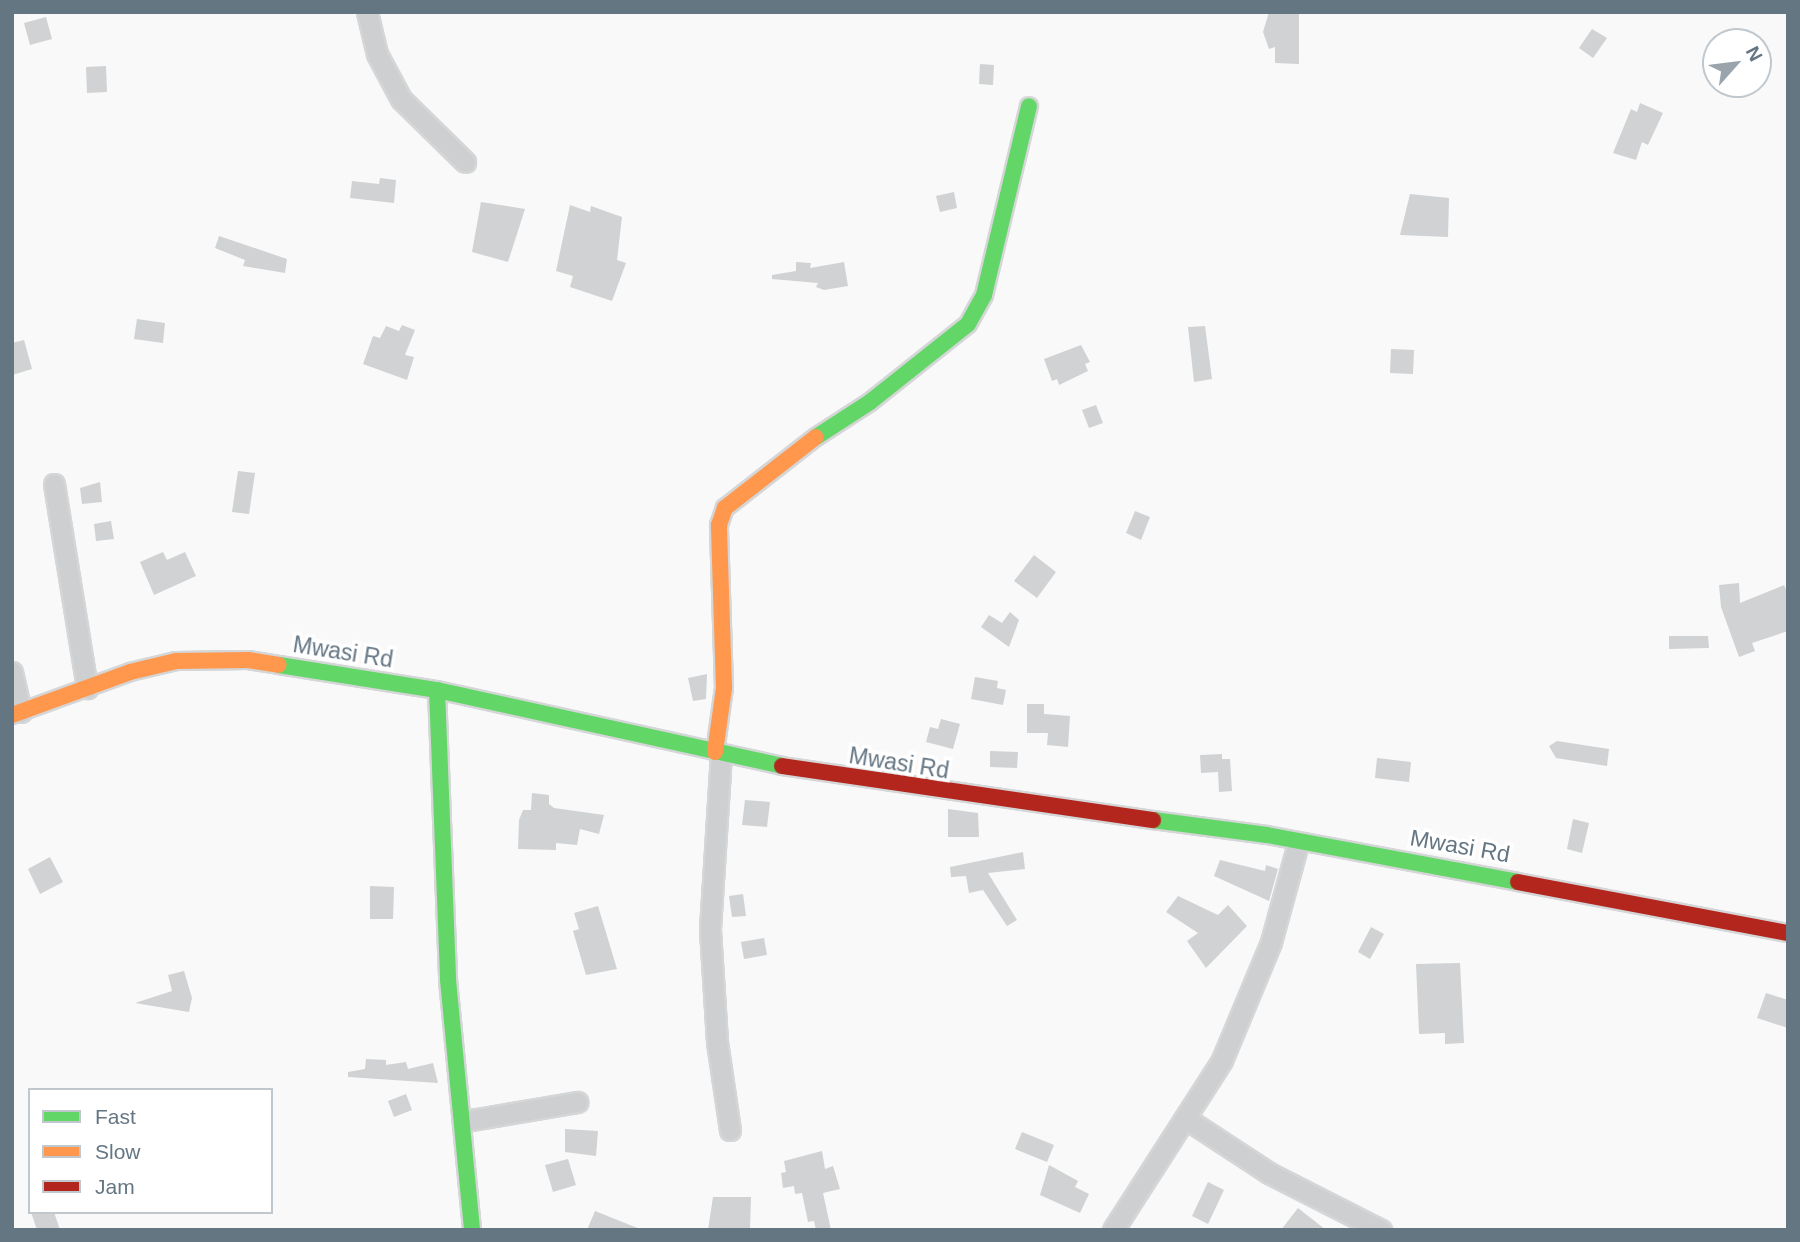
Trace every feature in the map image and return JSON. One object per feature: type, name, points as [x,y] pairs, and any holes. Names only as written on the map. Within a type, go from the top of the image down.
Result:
[{"type":"street","points":[[367,12],[377,54],[401,99],[465,162]]},
{"type":"street","points":[[730,1130],[717,1042],[710,930],[718,753],[724,688],[719,525],[725,508],[784,458],[870,402],[968,324],[984,296],[1029,106]]},
{"type":"street","points":[[54,484],[87,688]]},
{"type":"street","name":"Mwasi Rd","points":[[17,713],[176,661],[218,658],[437,690],[718,753],[950,794],[1267,835],[1298,843],[1494,876],[1729,925],[1788,933]]},
{"type":"street","points":[[12,672],[17,713]]},
{"type":"street","points":[[437,690],[448,980],[465,1121],[472,1230]]},
{"type":"street","points":[[1113,1230],[1222,1060],[1271,942],[1298,843]]},
{"type":"street","points":[[465,1121],[577,1101]]},
{"type":"street","points":[[1185,1118],[1269,1173],[1381,1230]]},
{"type":"building","points":[[1269,12],[1299,12],[1299,64],[1275,63],[1275,47],[1269,49],[1263,32]]},
{"type":"building","points":[[46,17],[52,39],[30,45],[24,23]]},
{"type":"building","points":[[1592,29],[1607,38],[1593,58],[1579,48]]},
{"type":"building","points":[[980,64],[994,65],[993,85],[979,84]]},
{"type":"building","points":[[106,66],[107,92],[87,93],[86,67]]},
{"type":"building","points":[[1640,103],[1663,113],[1648,145],[1642,142],[1636,160],[1613,153],[1631,109],[1637,112]]},
{"type":"building","points":[[380,178],[396,180],[394,203],[350,198],[352,181],[379,184]]},
{"type":"building","points":[[954,192],[957,208],[940,212],[936,196]]},
{"type":"building","points":[[1410,194],[1449,198],[1448,237],[1400,235]]},
{"type":"building","points":[[481,202],[525,209],[508,262],[472,252]]},
{"type":"building","points":[[570,205],[590,212],[591,206],[622,217],[617,260],[626,263],[612,301],[570,287],[573,276],[556,271]]},
{"type":"building","points":[[219,236],[287,259],[285,273],[243,266],[245,260],[215,248]]},
{"type":"building","points":[[796,262],[811,263],[810,268],[844,262],[848,286],[824,290],[816,287],[818,283],[772,279],[772,275],[796,271]]},
{"type":"building","points":[[137,319],[165,323],[163,343],[134,339]]},
{"type":"building","points":[[402,325],[415,330],[405,355],[414,357],[407,380],[363,364],[373,336],[380,338],[386,326],[399,331]]},
{"type":"building","points":[[1205,326],[1212,379],[1194,382],[1188,327]]},
{"type":"building","points":[[24,340],[32,369],[12,375],[12,343]]},
{"type":"building","points":[[1081,345],[1090,362],[1085,364],[1088,371],[1059,385],[1057,379],[1052,381],[1044,359]]},
{"type":"building","points":[[1391,349],[1414,350],[1413,374],[1390,373]]},
{"type":"building","points":[[1096,405],[1103,423],[1089,428],[1082,410]]},
{"type":"building","points":[[238,471],[255,473],[249,514],[232,512]]},
{"type":"building","points":[[100,482],[102,502],[82,504],[80,488]]},
{"type":"building","points":[[1135,511],[1150,517],[1141,540],[1126,533]]},
{"type":"building","points":[[111,521],[114,539],[96,541],[94,524]]},
{"type":"building","points":[[163,552],[167,560],[185,552],[196,576],[154,595],[140,562]]},
{"type":"building","points":[[1034,555],[1056,572],[1037,598],[1014,581]]},
{"type":"building","points":[[1739,583],[1740,603],[1784,585],[1788,594],[1788,631],[1752,643],[1755,651],[1739,657],[1721,607],[1719,585]]},
{"type":"building","points":[[1010,612],[1019,620],[1009,647],[981,627],[989,615],[1002,623]]},
{"type":"building","points":[[1669,636],[1708,636],[1709,648],[1669,649]]},
{"type":"building","points":[[707,674],[706,699],[693,701],[688,678]]},
{"type":"building","points":[[975,677],[998,681],[997,688],[1006,690],[1003,705],[971,699]]},
{"type":"building","points":[[1027,704],[1044,704],[1044,714],[1070,716],[1068,747],[1047,745],[1048,733],[1027,733]]},
{"type":"building","points":[[941,719],[960,724],[953,749],[926,742],[930,727],[938,729]]},
{"type":"building","points":[[1557,741],[1609,749],[1607,766],[1556,758],[1549,746]]},
{"type":"building","points":[[990,751],[1018,752],[1017,768],[990,767]]},
{"type":"building","points":[[1222,754],[1222,759],[1230,759],[1232,791],[1219,792],[1218,772],[1201,773],[1200,755]]},
{"type":"building","points":[[1377,758],[1411,762],[1409,782],[1375,778]]},
{"type":"building","points":[[532,793],[549,795],[549,804],[554,808],[604,815],[599,834],[580,829],[577,845],[556,843],[556,850],[518,849],[519,820],[523,810],[531,810]]},
{"type":"building","points":[[745,800],[770,802],[767,827],[742,825]]},
{"type":"building","points":[[948,809],[978,813],[979,837],[948,837]]},
{"type":"building","points":[[1573,819],[1589,823],[1582,853],[1567,849]]},
{"type":"building","points":[[1023,852],[1025,869],[988,873],[1017,920],[1007,926],[983,890],[969,893],[966,876],[951,877],[950,867]]},
{"type":"building","points":[[50,857],[63,882],[40,894],[28,869]]},
{"type":"building","points":[[1220,860],[1265,871],[1266,865],[1278,869],[1269,901],[1214,876]]},
{"type":"building","points":[[370,886],[394,887],[393,919],[370,919]]},
{"type":"building","points":[[743,894],[746,916],[732,917],[729,896]]},
{"type":"building","points":[[1178,896],[1218,915],[1228,905],[1247,926],[1206,968],[1187,941],[1198,933],[1166,912]]},
{"type":"building","points":[[598,906],[617,969],[586,975],[573,931],[579,929],[574,913]]},
{"type":"building","points":[[1371,927],[1384,934],[1370,959],[1358,952]]},
{"type":"building","points":[[764,938],[767,955],[744,959],[741,942]]},
{"type":"building","points":[[1460,963],[1464,1043],[1445,1044],[1445,1033],[1419,1034],[1416,964]]},
{"type":"building","points":[[184,971],[192,998],[189,1012],[135,1003],[172,991],[168,975]]},
{"type":"building","points":[[1766,993],[1788,1000],[1788,1028],[1757,1018]]},
{"type":"building","points":[[366,1059],[386,1060],[386,1065],[406,1062],[408,1069],[433,1063],[438,1083],[348,1077],[348,1072],[365,1069]]},
{"type":"building","points":[[406,1094],[412,1110],[394,1117],[388,1101]]},
{"type":"building","points":[[565,1129],[598,1131],[596,1156],[565,1152]]},
{"type":"building","points":[[1022,1132],[1054,1145],[1047,1162],[1015,1149]]},
{"type":"building","points":[[822,1151],[825,1169],[833,1166],[840,1189],[823,1193],[831,1230],[816,1230],[814,1221],[808,1222],[802,1193],[795,1194],[794,1186],[783,1188],[781,1173],[786,1172],[784,1161]]},
{"type":"building","points":[[568,1159],[576,1185],[553,1192],[545,1165]]},
{"type":"building","points":[[1049,1165],[1078,1181],[1075,1187],[1089,1194],[1080,1213],[1040,1195]]},
{"type":"building","points":[[1208,1182],[1224,1190],[1208,1224],[1192,1216]]},
{"type":"building","points":[[713,1197],[751,1197],[750,1230],[708,1230]]},
{"type":"building","points":[[1298,1208],[1326,1230],[1281,1230]]},
{"type":"building","points":[[595,1211],[640,1229],[640,1230],[587,1230]]},
{"type":"building","points":[[32,1214],[55,1214],[60,1230],[37,1230]]},
{"type":"traffic: fast","points":[[816,437],[870,402],[968,324],[984,295],[1029,106]]},
{"type":"traffic: fast","points":[[279,665],[437,690],[782,766]]},
{"type":"traffic: fast","points":[[437,690],[448,980],[472,1230]]},
{"type":"traffic: fast","points":[[1153,820],[1267,835],[1518,882]]},
{"type":"traffic: slow","points":[[715,752],[724,688],[719,525],[725,508],[816,437]]},
{"type":"traffic: slow","points":[[12,715],[130,672],[176,661],[248,660],[279,665]]},
{"type":"traffic: jam","points":[[782,766],[1153,820]]},
{"type":"traffic: jam","points":[[1518,882],[1788,933]]}]
